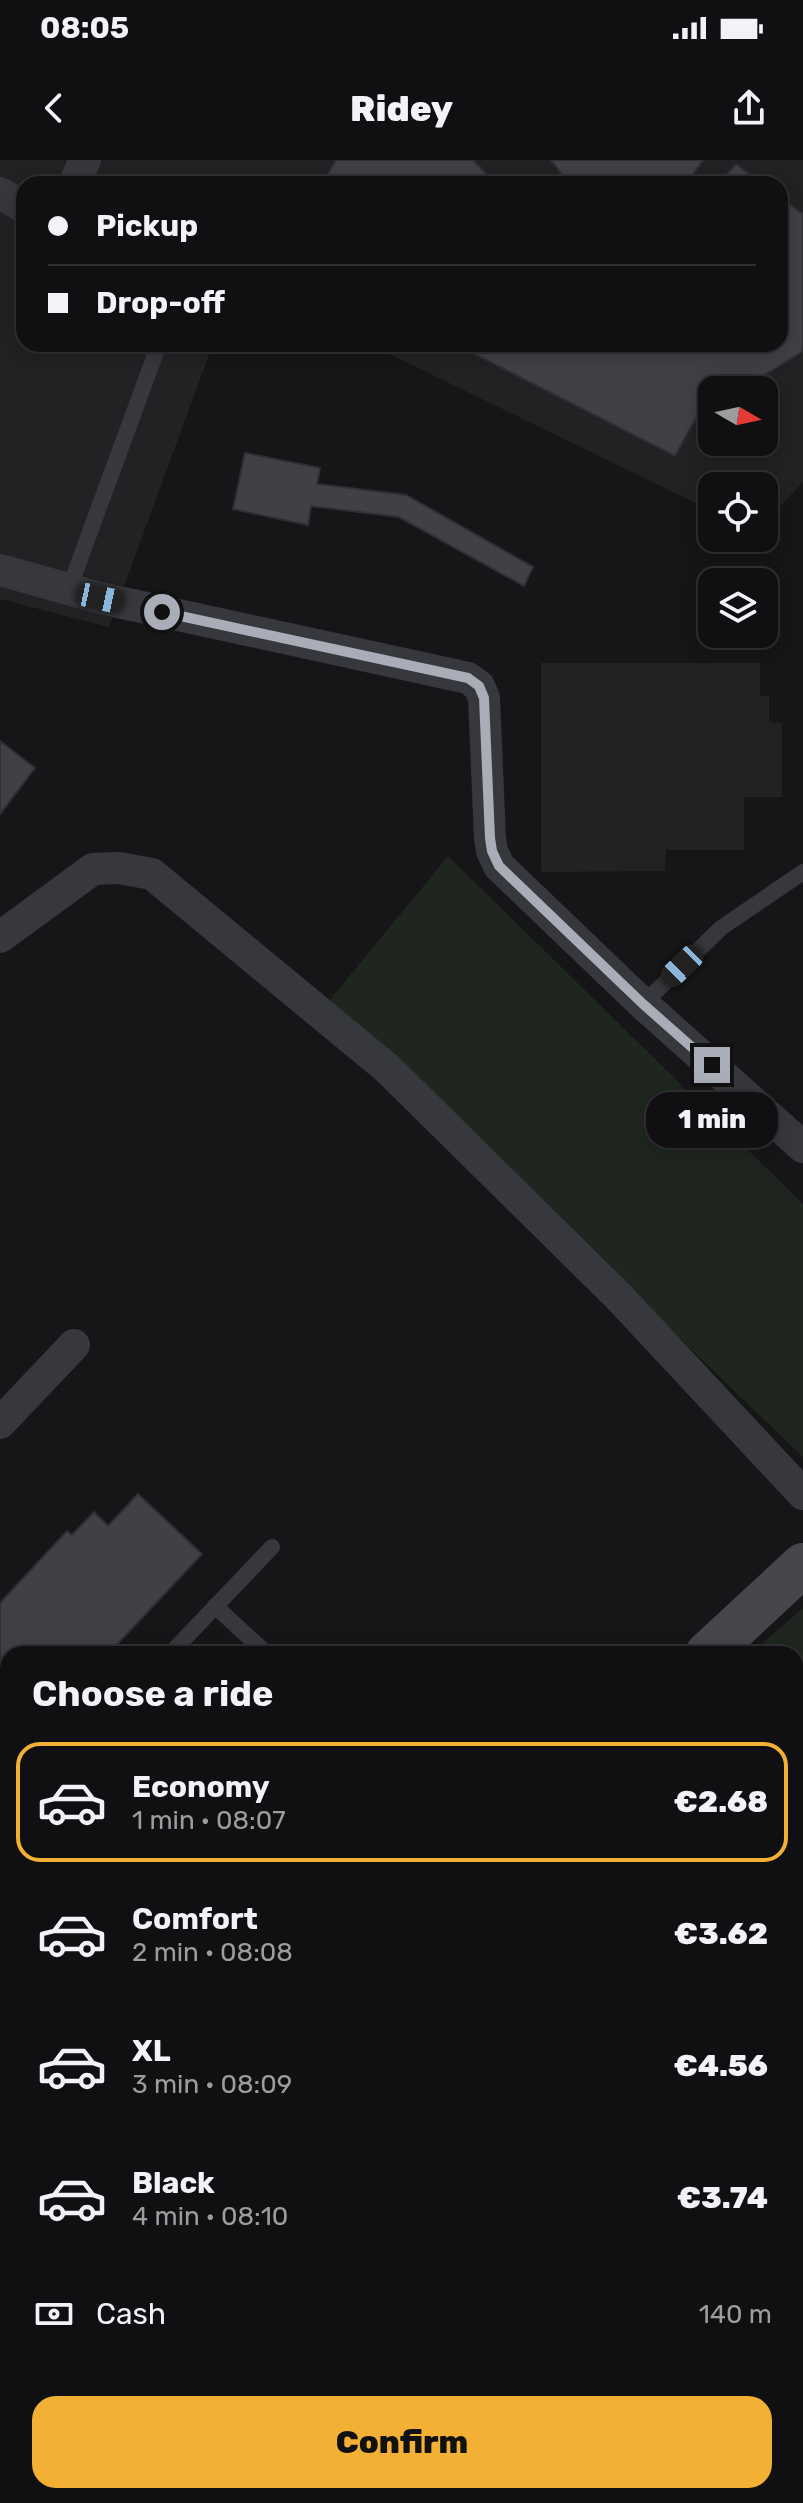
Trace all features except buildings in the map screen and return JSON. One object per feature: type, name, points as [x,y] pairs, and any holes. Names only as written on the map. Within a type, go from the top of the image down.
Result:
[{"type":"main road","points":[[716,1646],[803,1565]]},
{"type":"street","points":[[0,570],[100,598],[468,678],[479,686],[484,698],[489,823],[492,851],[499,866],[643,1004],[803,1147]]},
{"type":"street","points":[[0,937],[93,869],[119,868],[152,874],[388,1069],[619,1297],[803,1494]]},
{"type":"street","points":[[0,1423],[74,1345]]},
{"type":"lane","points":[[69,589],[156,352]]},
{"type":"lane","points":[[643,1004],[721,928],[803,872]]},
{"type":"lane","points":[[178,1646],[272,1547]]},
{"type":"lane","points":[[215,1606],[258,1646]]},
{"type":"shaded area","points":[[0,160],[803,160],[803,482],[778,508],[778,472],[698,472],[698,504],[385,352],[788,352],[788,176],[16,176],[16,352],[210,352],[109,627],[0,599]]},
{"type":"shaded area","points":[[541,663],[760,663],[760,696],[769,696],[769,722],[782,723],[782,797],[744,797],[744,850],[666,850],[665,871],[541,872]]},
{"type":"shaded area","points":[[448,856],[803,1204],[803,1457],[329,1001]]},
{"type":"shaded area","points":[[803,1608],[803,1646],[759,1646]]},
{"type":"route","points":[[162,612],[468,678],[479,686],[484,698],[490,838],[499,866],[643,1004],[712,1065]]}]
